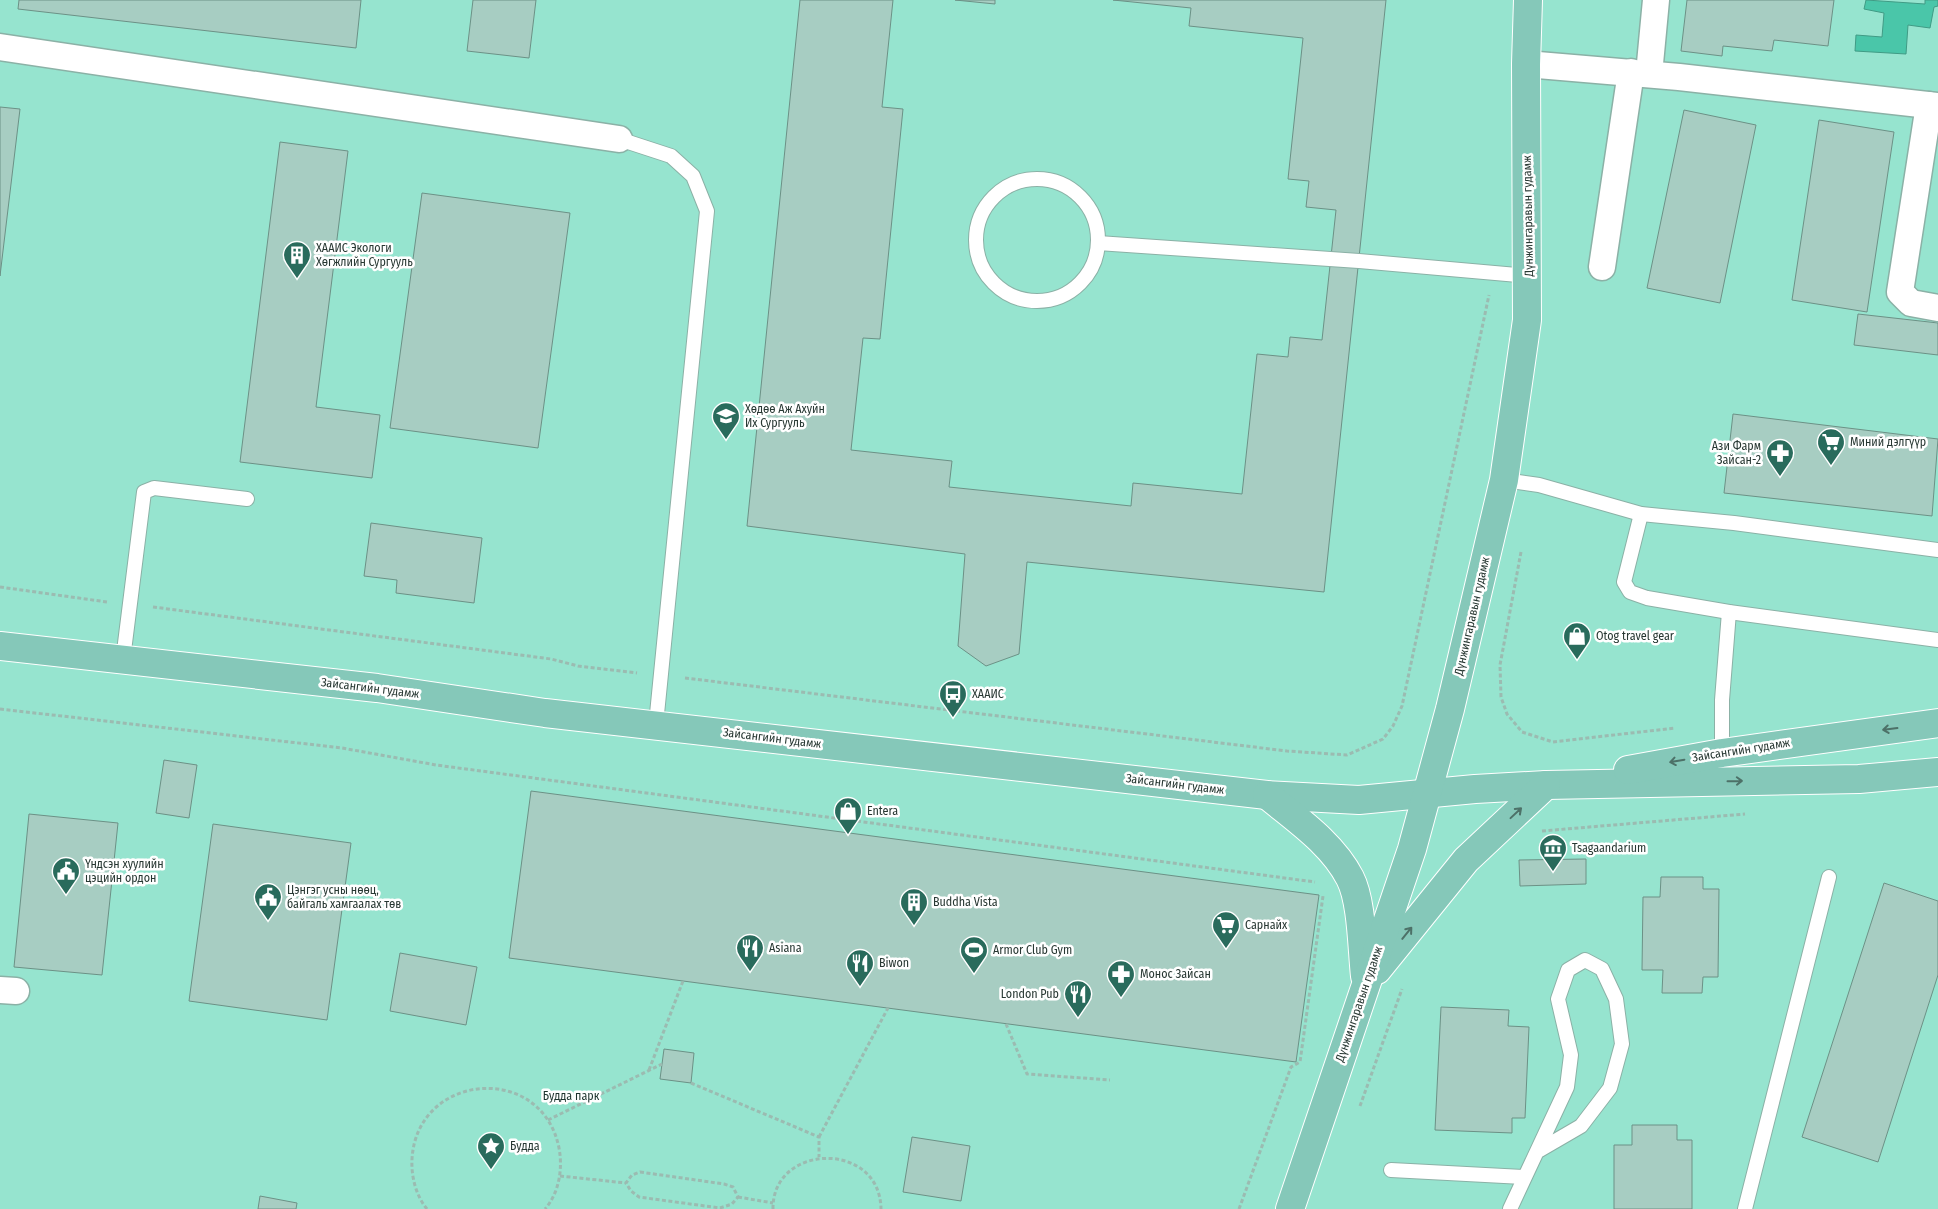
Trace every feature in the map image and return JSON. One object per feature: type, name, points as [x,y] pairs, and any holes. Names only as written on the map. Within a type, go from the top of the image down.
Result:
[{"type":"main road","name":"Дүнжингаравын гудамж","points":[[1290,1209],[1412,849],[1450,709],[1504,480],[1528,320],[1526,64],[1528,0]]},
{"type":"main road","name":"Зайсангийн гудамж","points":[[0,646],[123,658],[367,687],[545,712],[1267,795],[1358,800],[1546,785],[1859,779],[1938,772]]},
{"type":"main road","name":"Зайсангийн гудамж","points":[[1546,785],[1722,753],[1938,723]]},
{"type":"main road","points":[[1365,985],[1466,860],[1546,785]]},
{"type":"main road","points":[[1267,795],[1326,846],[1351,879],[1358,912],[1365,985]]},
{"type":"street","points":[[1602,267],[1656,0]]},
{"type":"street","points":[[0,47],[619,139]]},
{"type":"street","points":[[1526,64],[1640,73],[1934,105],[1900,292],[1912,304],[1938,308]]},
{"type":"lane","points":[[619,139],[671,156],[693,176],[707,211],[656,724]]},
{"type":"lane","points":[[1046,178],[1073,189],[1088,205],[1097,224],[1098,243],[1094,264],[1076,288],[1058,298],[1036,302],[1014,297],[996,286],[982,268],[975,247],[976,227],[984,207],[1005,187],[1025,179],[1046,178]]},
{"type":"lane","points":[[1098,243],[1529,276]]},
{"type":"lane","points":[[1504,480],[1540,485],[1641,514],[1734,523],[1938,550]]},
{"type":"lane","points":[[123,658],[144,492],[154,488],[247,499]]},
{"type":"lane","points":[[1641,514],[1624,582],[1630,592],[1647,598],[1729,612],[1938,640]]},
{"type":"lane","points":[[1722,753],[1722,700],[1729,612]]},
{"type":"lane","points":[[1745,1209],[1829,877]]},
{"type":"lane","points":[[1510,1209],[1567,1087],[1571,1055],[1558,998],[1568,970],[1585,960],[1602,969],[1616,999],[1622,1044],[1610,1088],[1581,1126],[1538,1151]]},
{"type":"lane","points":[[1391,1170],[1523,1178]]},
{"type":"path","points":[[1366,746],[1383,738],[1393,726],[1402,706],[1493,272]]},
{"type":"path","points":[[0,709],[342,748],[446,766],[1318,882]]},
{"type":"path","points":[[1532,832],[1552,830]]},
{"type":"path","points":[[1239,1209],[1291,1067],[1300,1062],[1324,890]]},
{"type":"path","points":[[649,1070],[683,981]]},
{"type":"path","points":[[1360,1107],[1403,987]]},
{"type":"path","points":[[819,1157],[819,1137],[888,1008]]},
{"type":"path","points":[[1006,1024],[1027,1074],[1110,1080]]},
{"type":"path","points":[[548,1120],[662,1064]]},
{"type":"path","points":[[691,1083],[819,1137]]},
{"type":"path","points":[[427,1209],[416,1188],[411,1168],[412,1149],[418,1130],[429,1114],[444,1100],[461,1092],[480,1088],[500,1089],[518,1095],[535,1105],[548,1120],[557,1137],[561,1156],[560,1176],[556,1192],[545,1209]]},
{"type":"path","points":[[774,1209],[773,1203],[779,1186],[789,1172],[803,1163],[819,1157],[844,1160],[866,1172],[876,1186],[881,1209]]},
{"type":"path","points":[[626,1183],[632,1175],[640,1172],[724,1184],[733,1187],[738,1197]]},
{"type":"path","points":[[560,1176],[626,1183]]},
{"type":"path","points":[[626,1183],[638,1197],[720,1208],[732,1204],[738,1197]]},
{"type":"path","points":[[738,1197],[773,1203]]},
{"type":"green space","name":"Будда парк","points":[[0,0],[1938,0],[1938,1209],[0,1209]]},
{"type":"shaded area","points":[[1866,0],[1925,4],[1925,0],[1938,0],[1938,6],[1934,7],[1930,28],[1908,25],[1906,54],[1855,51],[1856,35],[1882,37],[1884,13],[1864,9]]},
{"type":"building","points":[[19,0],[361,0],[356,48],[18,9]]},
{"type":"building","points":[[473,0],[536,0],[529,58],[467,51]]},
{"type":"building","points":[[800,0],[893,0],[882,107],[903,109],[880,339],[863,338],[851,450],[952,461],[949,487],[1131,506],[1133,483],[1242,494],[1257,354],[1288,357],[1290,337],[1322,340],[1336,210],[1306,207],[1309,181],[1288,179],[1303,38],[1189,26],[1191,8],[1113,0],[1386,0],[1324,592],[1027,562],[1019,654],[986,666],[958,646],[965,554],[747,526]]},
{"type":"building","points":[[955,0],[995,0],[995,4]]},
{"type":"building","points":[[1687,0],[1834,0],[1828,46],[1774,40],[1772,51],[1723,46],[1722,56],[1681,51]]},
{"type":"building","points":[[0,107],[20,109],[0,276]]},
{"type":"building","points":[[1684,110],[1756,125],[1720,303],[1647,288]]},
{"type":"building","points":[[1819,120],[1894,132],[1867,312],[1792,300]]},
{"type":"building","name":"ХААИС Экологи Хөгжлийн Сургууль","points":[[280,142],[348,151],[316,407],[380,415],[372,478],[240,462]]},
{"type":"building","points":[[422,193],[570,213],[538,448],[390,428]]},
{"type":"building","points":[[1858,314],[1938,323],[1938,355],[1854,345]]},
{"type":"building","name":"Миний дэлгүүр","points":[[1733,414],[1938,439],[1932,516],[1724,493]]},
{"type":"building","points":[[371,523],[482,538],[474,603],[396,593],[397,580],[364,576]]},
{"type":"building","points":[[164,760],[197,765],[189,818],[156,813]]},
{"type":"building","name":"Buddha Vista","points":[[531,791],[1319,895],[1296,1062],[509,958]]},
{"type":"building","name":"Үндсэн хуулийн цэцийн ордон","points":[[29,814],[118,823],[102,975],[14,967]]},
{"type":"building","points":[[213,824],[351,843],[327,1020],[189,1001]]},
{"type":"building","name":"Tsagaandarium","points":[[1586,859],[1586,884],[1520,886],[1519,860]]},
{"type":"building","points":[[1661,877],[1703,877],[1703,889],[1719,889],[1718,977],[1703,977],[1702,993],[1662,993],[1663,970],[1642,970],[1643,897],[1660,897]]},
{"type":"building","points":[[1884,883],[1938,901],[1938,975],[1878,1162],[1802,1137]]},
{"type":"building","points":[[400,953],[477,967],[466,1025],[390,1011]]},
{"type":"building","points":[[1441,1007],[1509,1010],[1508,1026],[1529,1027],[1525,1118],[1512,1118],[1512,1133],[1435,1130]]},
{"type":"building","points":[[664,1049],[694,1053],[691,1083],[660,1079]]},
{"type":"building","points":[[1632,1125],[1677,1125],[1677,1140],[1692,1140],[1692,1209],[1614,1209],[1614,1145],[1632,1145]]},
{"type":"building","points":[[912,1137],[970,1146],[961,1201],[903,1192]]},
{"type":"building","points":[[260,1196],[297,1203],[296,1209],[258,1209]]},
{"type":"place","name":"ХААИС Экологи Хөгжлийн Сургууль","points":[[297,279]]},
{"type":"place","name":"Хөдөө Аж Ахуйн Их Сургууль","points":[[726,440]]},
{"type":"place","name":"Миний дэлгүүр","points":[[1831,466]]},
{"type":"place","name":"Ази Фарм Зайсан-2","points":[[1780,477]]},
{"type":"place","name":"Otog travel gear","points":[[1577,660]]},
{"type":"place","name":"ХААИС","points":[[953,718]]},
{"type":"place","name":"Entera","points":[[848,835]]},
{"type":"place","name":"Tsagaandarium","points":[[1553,872]]},
{"type":"place","name":"Үндсэн хуулийн цэцийн ордон","points":[[66,895]]},
{"type":"place","name":"Цэнгэг усны нөөц, байгаль хамгаалах төв","points":[[268,921]]},
{"type":"place","name":"Buddha Vista","points":[[914,926]]},
{"type":"place","name":"Сарнайх","points":[[1226,949]]},
{"type":"place","name":"Asiana","points":[[750,972]]},
{"type":"place","name":"Armor Club Gym","points":[[974,974]]},
{"type":"place","name":"Biwon","points":[[860,987]]},
{"type":"place","name":"Монос Зайсан","points":[[1121,998]]},
{"type":"place","name":"London Pub","points":[[1078,1018]]},
{"type":"place","name":"Будда","points":[[491,1170]]}]
